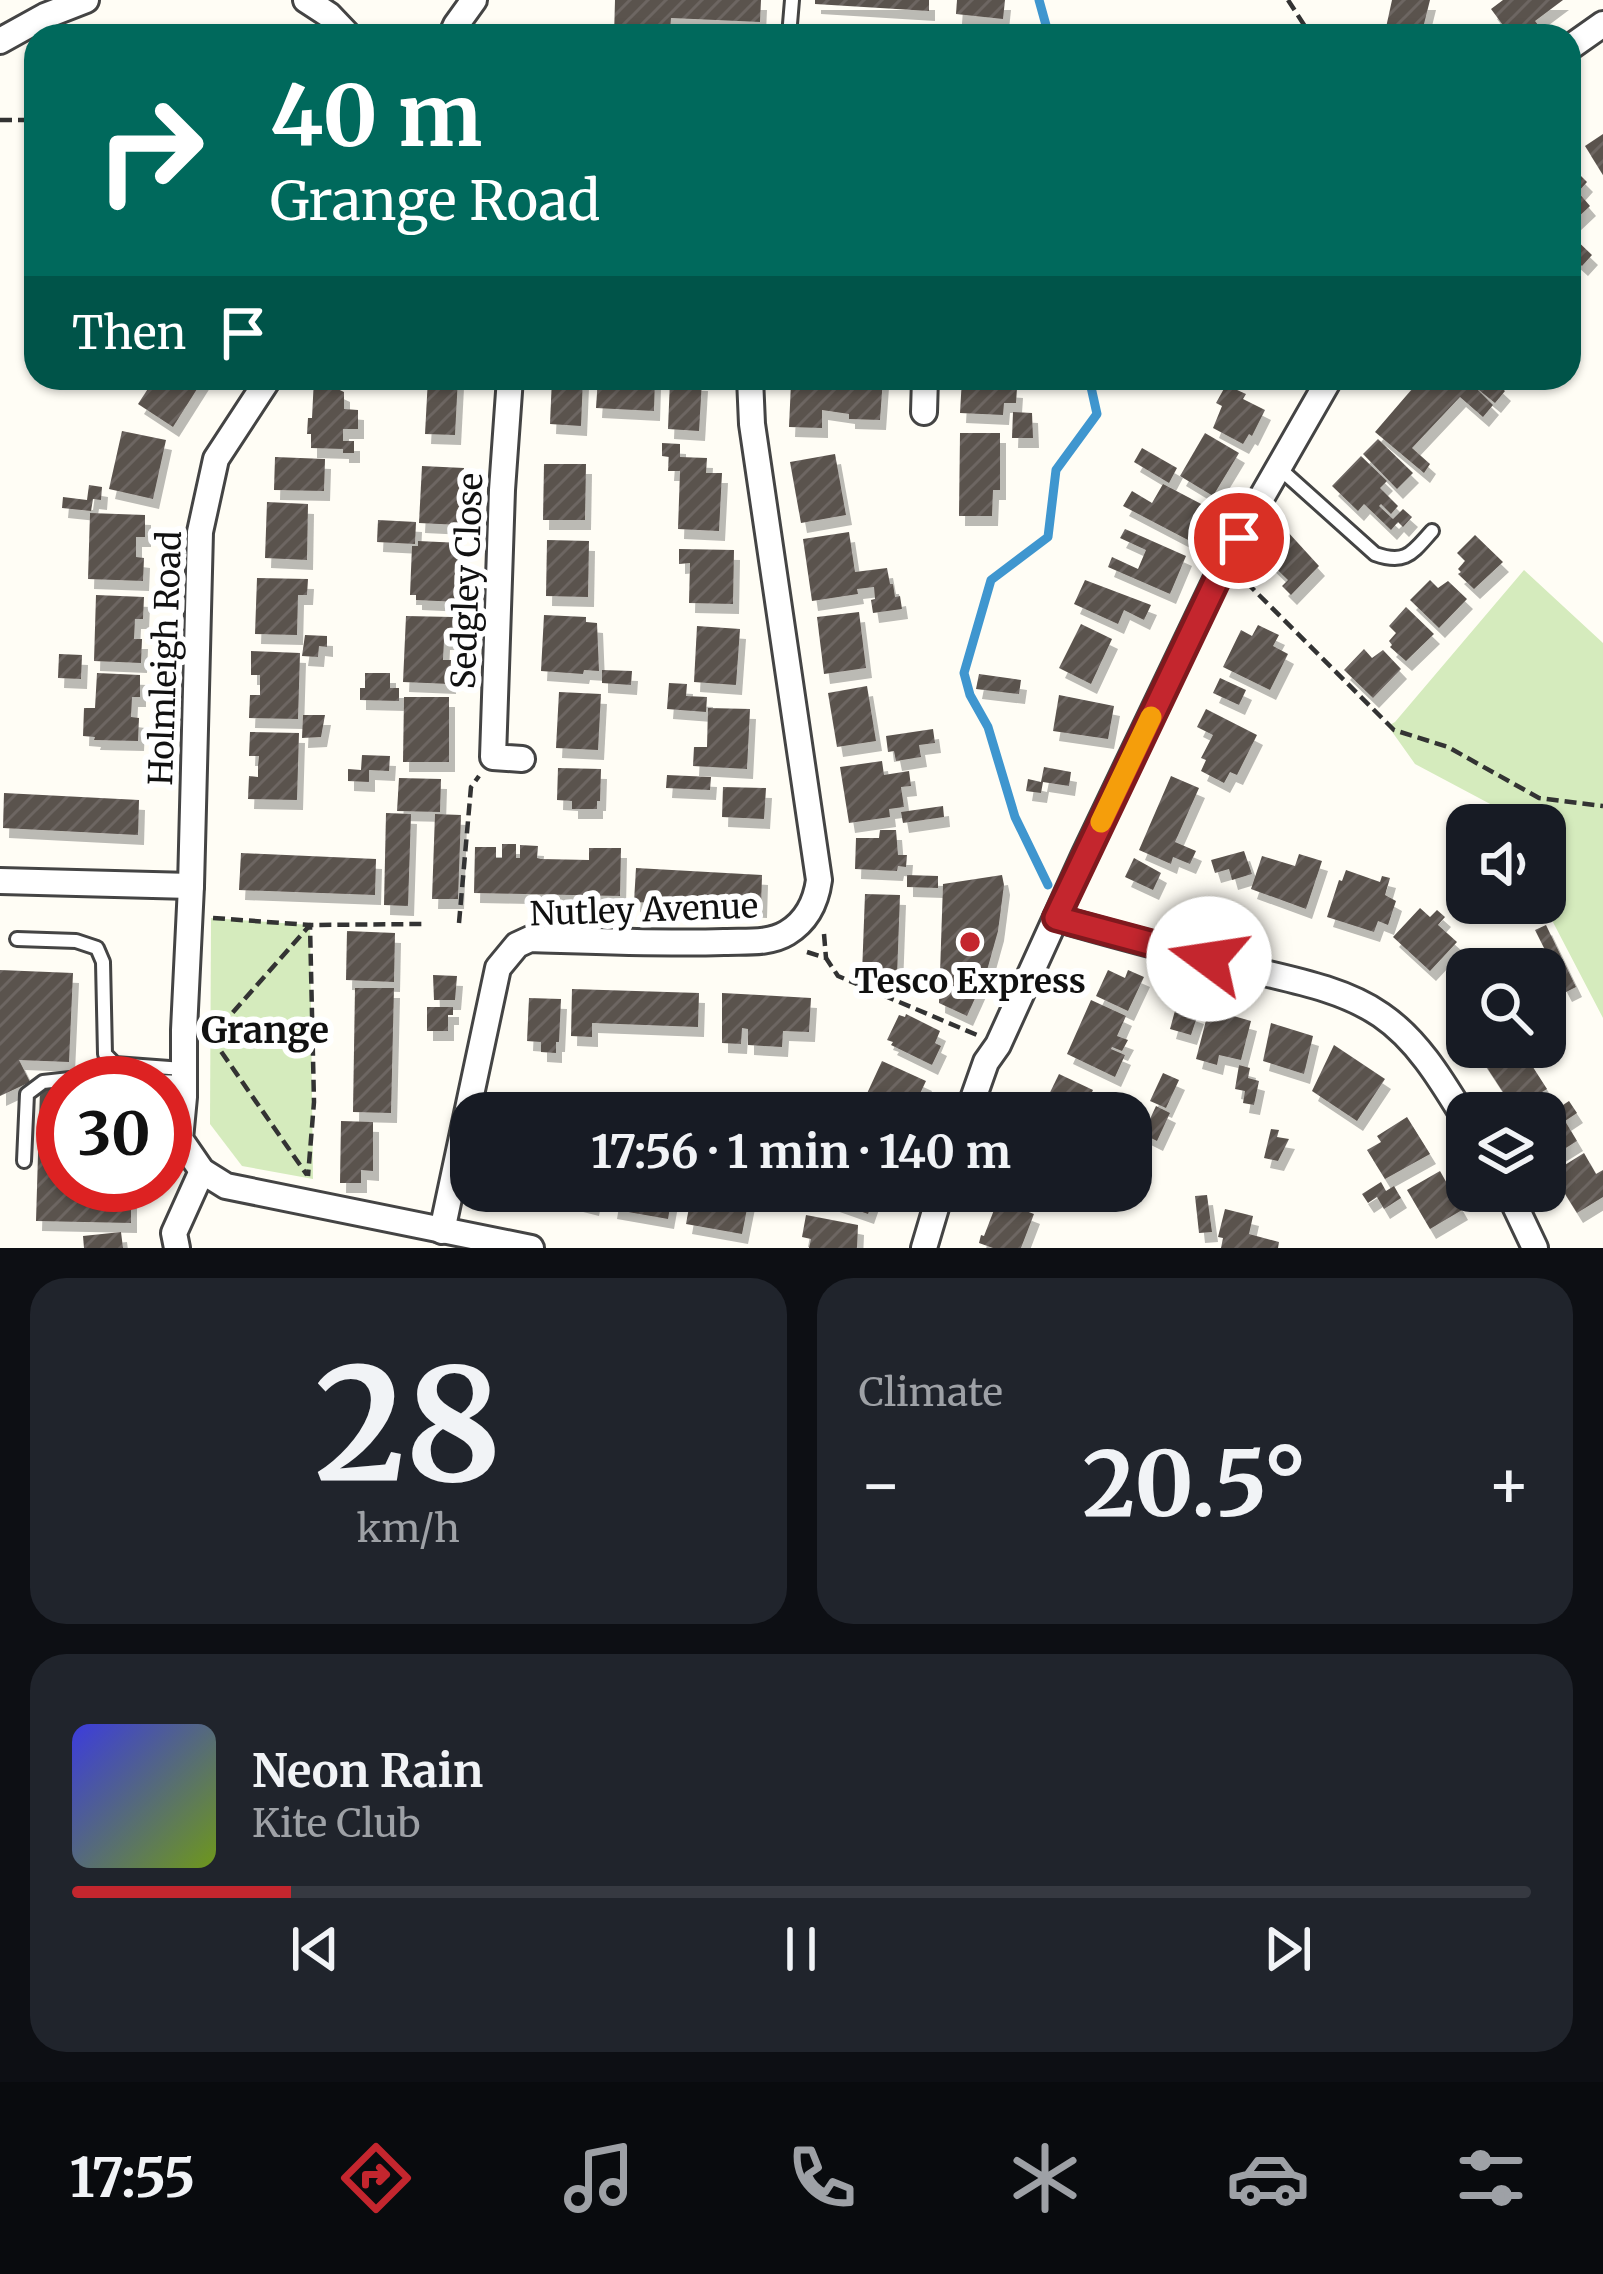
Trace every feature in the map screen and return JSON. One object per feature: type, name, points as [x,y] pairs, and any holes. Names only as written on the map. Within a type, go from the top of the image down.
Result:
[{"type":"street","points":[[0,40],[43,8],[86,0]]},
{"type":"street","points":[[306,0],[336,7]]},
{"type":"street","name":"Holmleigh Road","points":[[184,1056],[200,532],[216,459],[260,390]]},
{"type":"street","name":"Sedgley Close","points":[[493,758],[509,390]]},
{"type":"street","name":"Nutley Avenue","points":[[442,1232],[498,968],[517,945],[530,939],[772,940],[803,920],[816,901],[819,880],[751,390]]},
{"type":"street","points":[[924,412],[925,390]]},
{"type":"street","points":[[975,1092],[1226,561],[1323,390]]},
{"type":"street","points":[[493,758],[522,759]]},
{"type":"street","points":[[0,881],[191,886]]},
{"type":"street","points":[[1056,918],[1352,999],[1381,1014],[1408,1037],[1448,1092]]},
{"type":"street","name":"Holmleigh Road","points":[[192,1156],[202,1171]]},
{"type":"street","points":[[177,1248],[174,1233],[202,1171],[226,1186],[530,1248]]},
{"type":"street","points":[[924,1248],[935,1212]]},
{"type":"street","points":[[1518,1212],[1535,1248]]},
{"type":"lane","points":[[1279,468],[1375,554],[1391,560],[1407,557],[1432,531]]},
{"type":"lane","points":[[17,939],[76,941],[97,947],[103,962],[107,1056]]},
{"type":"lane","points":[[24,1161],[28,1094],[36,1088]]},
{"type":"path","points":[[1226,561],[1394,730],[1448,747],[1539,798],[1603,806]]},
{"type":"path","points":[[459,923],[471,787],[493,758]]},
{"type":"path","points":[[189,916],[310,925],[422,924]]},
{"type":"path","points":[[211,1037],[310,925]]},
{"type":"path","points":[[304,1203],[314,1102],[310,925]]},
{"type":"path","points":[[772,940],[826,958],[838,976],[998,1045]]},
{"type":"path","points":[[184,1030],[211,1037],[308,1176]]},
{"type":"green space","points":[[1524,570],[1603,643],[1603,1018],[1554,924],[1566,924],[1566,804],[1490,804],[1415,764],[1388,726]]},
{"type":"green space","points":[[211,918],[310,925],[313,1179],[242,1166],[210,1124]]},
{"type":"building","points":[[615,0],[761,0],[760,22],[671,18],[671,24],[614,24]]},
{"type":"building","points":[[815,0],[929,0],[929,11],[815,4]]},
{"type":"building","points":[[957,0],[1005,0],[1003,19],[956,14]]},
{"type":"building","points":[[1392,0],[1430,0],[1424,24],[1387,24]]},
{"type":"building","points":[[1503,0],[1563,0],[1535,21],[1537,24],[1502,24],[1491,9]]},
{"type":"building","points":[[1603,134],[1603,175],[1585,146]]},
{"type":"building","points":[[1581,244],[1592,255],[1581,265]]},
{"type":"building","points":[[147,390],[196,390],[173,427],[138,404]]},
{"type":"building","points":[[313,390],[344,392],[344,409],[358,410],[358,429],[343,429],[343,441],[354,441],[354,453],[311,448],[311,434],[307,434],[308,418],[312,418]]},
{"type":"building","points":[[427,390],[457,390],[455,435],[425,434]]},
{"type":"building","points":[[551,390],[582,390],[581,426],[550,424]]},
{"type":"building","points":[[597,390],[655,390],[654,411],[596,408]]},
{"type":"building","points":[[670,390],[701,390],[699,431],[668,429]]},
{"type":"building","points":[[791,390],[882,390],[880,420],[849,419],[849,414],[822,410],[822,428],[789,427]]},
{"type":"building","points":[[961,390],[1017,390],[1016,403],[1004,403],[1003,415],[960,413]]},
{"type":"building","points":[[1223,390],[1237,390],[1246,394],[1243,399],[1265,410],[1243,444],[1213,428],[1222,406],[1216,403]]},
{"type":"building","points":[[1411,390],[1478,390],[1493,405],[1483,417],[1460,397],[1412,448],[1430,464],[1424,473],[1375,432]]},
{"type":"building","points":[[1479,390],[1504,390],[1495,403]]},
{"type":"building","points":[[1013,412],[1032,413],[1033,438],[1012,438]]},
{"type":"building","points":[[122,431],[166,440],[153,499],[109,489]]},
{"type":"building","points":[[960,433],[1000,433],[1000,490],[993,490],[992,516],[959,516]]},
{"type":"building","points":[[1205,433],[1239,453],[1213,496],[1180,476]]},
{"type":"building","points":[[1378,439],[1413,473],[1397,489],[1363,454]]},
{"type":"building","points":[[662,443],[680,444],[680,457],[707,458],[706,473],[722,473],[719,531],[678,529],[680,471],[668,471],[669,457],[662,456]]},
{"type":"building","points":[[1142,448],[1177,468],[1169,483],[1134,462]]},
{"type":"building","points":[[835,454],[846,515],[801,523],[790,462]]},
{"type":"building","points":[[1361,456],[1387,481],[1380,488],[1398,506],[1391,514],[1379,506],[1393,519],[1403,509],[1412,517],[1403,527],[1398,522],[1391,530],[1364,504],[1358,511],[1332,486]]},
{"type":"building","points":[[275,457],[325,459],[324,491],[274,490]]},
{"type":"building","points":[[544,464],[586,464],[585,520],[543,520]]},
{"type":"building","points":[[422,466],[464,468],[460,525],[419,523]]},
{"type":"building","points":[[1163,484],[1207,507],[1188,540],[1123,506],[1132,491],[1152,503]]},
{"type":"building","points":[[89,485],[102,487],[101,500],[93,499],[91,511],[62,508],[63,497],[87,500]]},
{"type":"building","points":[[267,502],[308,504],[307,560],[265,558]]},
{"type":"building","points":[[90,513],[145,515],[145,537],[136,537],[136,557],[144,558],[143,581],[88,579]]},
{"type":"building","points":[[378,520],[416,522],[415,544],[377,542]]},
{"type":"building","points":[[1125,529],[1186,556],[1170,594],[1108,567],[1112,557],[1138,569],[1146,550],[1120,538]]},
{"type":"building","points":[[1287,531],[1319,566],[1291,595],[1282,586],[1288,580],[1263,556]]},
{"type":"building","points":[[849,532],[855,572],[887,568],[902,609],[873,613],[874,587],[812,601],[803,539]]},
{"type":"building","points":[[1475,535],[1503,562],[1474,589],[1458,574],[1465,561],[1457,553]]},
{"type":"building","points":[[547,540],[589,541],[588,597],[546,596]]},
{"type":"building","points":[[418,541],[461,543],[459,602],[416,600],[416,595],[410,595],[412,546],[418,546]]},
{"type":"building","points":[[679,549],[734,550],[733,604],[689,603],[690,563],[679,564]]},
{"type":"building","points":[[257,578],[308,579],[307,595],[298,595],[297,635],[255,634]]},
{"type":"building","points":[[1085,580],[1151,605],[1144,620],[1124,610],[1118,624],[1074,604]]},
{"type":"building","points":[[1430,580],[1438,588],[1448,581],[1467,599],[1439,628],[1410,600]]},
{"type":"building","points":[[96,595],[144,597],[143,619],[135,619],[134,639],[142,639],[141,663],[94,661]]},
{"type":"building","points":[[1406,607],[1434,634],[1406,661],[1390,647],[1396,633],[1389,626]]},
{"type":"building","points":[[859,612],[866,668],[824,674],[817,617]]},
{"type":"building","points":[[544,615],[586,617],[586,622],[597,623],[599,671],[541,671]]},
{"type":"building","points":[[406,616],[453,617],[452,640],[444,640],[443,660],[451,660],[450,684],[403,682]]},
{"type":"building","points":[[1081,624],[1112,639],[1091,684],[1059,668]]},
{"type":"building","points":[[1258,625],[1279,635],[1273,646],[1288,654],[1270,690],[1223,667],[1241,630],[1252,636]]},
{"type":"building","points":[[697,626],[740,629],[736,685],[694,682]]},
{"type":"building","points":[[305,635],[327,636],[327,647],[319,646],[318,657],[302,656]]},
{"type":"building","points":[[1364,649],[1372,658],[1383,650],[1401,669],[1373,698],[1344,670]]},
{"type":"building","points":[[251,651],[300,653],[298,719],[249,718],[250,695],[260,695],[260,675],[251,675]]},
{"type":"building","points":[[59,654],[82,655],[81,679],[58,678]]},
{"type":"building","points":[[602,670],[632,671],[631,685],[602,683]]},
{"type":"building","points":[[97,673],[140,675],[140,697],[132,697],[131,717],[139,718],[138,741],[83,736],[84,708],[95,708]]},
{"type":"building","points":[[365,673],[390,673],[390,688],[399,688],[399,701],[360,700]]},
{"type":"building","points":[[979,674],[1021,680],[1019,694],[976,689]]},
{"type":"building","points":[[1220,678],[1246,690],[1239,705],[1213,693]]},
{"type":"building","points":[[669,683],[687,684],[686,696],[707,697],[706,712],[667,709]]},
{"type":"building","points":[[867,686],[876,741],[837,747],[828,693]]},
{"type":"building","points":[[559,692],[601,694],[598,750],[556,748]]},
{"type":"building","points":[[1059,695],[1114,706],[1108,739],[1053,731]]},
{"type":"building","points":[[404,697],[449,697],[449,762],[403,762]]},
{"type":"building","points":[[708,708],[750,709],[747,769],[693,766],[694,747],[707,747]]},
{"type":"building","points":[[1206,709],[1257,735],[1237,775],[1230,772],[1224,783],[1201,771],[1206,760],[1201,758],[1213,735],[1197,727]]},
{"type":"building","points":[[303,715],[325,715],[321,737],[302,738]]},
{"type":"building","points":[[933,729],[935,743],[919,745],[921,757],[896,761],[894,751],[888,752],[886,736]]},
{"type":"building","points":[[250,732],[299,733],[297,800],[248,799],[249,776],[258,777],[259,756],[249,756]]},
{"type":"building","points":[[362,755],[390,756],[389,771],[369,770],[369,782],[348,781],[348,769],[361,770]]},
{"type":"building","points":[[882,761],[884,775],[909,771],[911,786],[901,787],[904,807],[889,809],[890,817],[849,823],[840,767]]},
{"type":"building","points":[[1044,767],[1071,772],[1069,786],[1043,782],[1041,793],[1026,791],[1028,779],[1041,782]]},
{"type":"building","points":[[558,768],[601,769],[597,809],[572,809],[572,801],[557,800]]},
{"type":"building","points":[[667,775],[711,777],[710,790],[666,788]]},
{"type":"building","points":[[1171,776],[1199,788],[1175,842],[1196,851],[1190,864],[1173,857],[1171,864],[1139,850]]},
{"type":"building","points":[[399,778],[441,779],[440,812],[397,811]]},
{"type":"building","points":[[723,787],[766,788],[764,819],[722,817]]},
{"type":"building","points":[[4,793],[139,800],[138,835],[3,828]]},
{"type":"building","points":[[943,806],[944,817],[903,823],[901,812]]},
{"type":"building","points":[[386,813],[411,814],[408,906],[384,905]]},
{"type":"building","points":[[435,814],[461,815],[458,899],[432,899]]},
{"type":"building","points":[[880,830],[896,830],[898,855],[907,855],[906,867],[898,866],[897,871],[855,869],[856,838],[879,838]]},
{"type":"building","points":[[502,844],[516,844],[516,858],[520,858],[520,845],[538,846],[537,858],[541,859],[589,860],[589,848],[621,848],[620,896],[474,893],[475,847],[496,847],[496,858],[502,858]]},
{"type":"building","points":[[1244,851],[1252,874],[1232,880],[1229,869],[1215,873],[1211,860]]},
{"type":"building","points":[[241,853],[376,859],[375,895],[239,890]]},
{"type":"building","points":[[1299,854],[1322,861],[1306,909],[1251,889],[1262,856],[1295,866]]},
{"type":"building","points":[[1134,858],[1161,873],[1153,890],[1125,877]]},
{"type":"building","points":[[636,868],[762,875],[761,908],[634,902]]},
{"type":"building","points":[[1346,870],[1380,882],[1382,876],[1390,878],[1385,895],[1396,901],[1388,925],[1378,921],[1374,932],[1327,917]]},
{"type":"building","points":[[907,875],[938,876],[938,888],[907,887]]},
{"type":"building","points":[[1002,875],[998,931],[967,1016],[939,1003],[943,884]]},
{"type":"building","points":[[865,894],[900,895],[897,976],[862,974]]},
{"type":"building","points":[[1420,908],[1430,917],[1437,910],[1445,917],[1438,925],[1457,942],[1446,948],[1430,971],[1393,937]]},
{"type":"building","points":[[1546,925],[1557,948],[1544,948],[1535,930]]},
{"type":"building","points":[[347,931],[395,933],[394,982],[346,980]]},
{"type":"building","points":[[1566,966],[1576,987],[1566,992]]},
{"type":"building","points":[[0,970],[73,973],[69,1056],[19,1060],[30,1082],[0,1096]]},
{"type":"building","points":[[1108,970],[1125,978],[1128,970],[1144,977],[1128,1011],[1096,996]]},
{"type":"building","points":[[433,975],[457,976],[455,1000],[434,1000]]},
{"type":"building","points":[[355,988],[394,988],[391,1113],[353,1112]]},
{"type":"building","points":[[572,989],[699,993],[698,1027],[592,1023],[592,1037],[571,1036]]},
{"type":"building","points":[[722,993],[811,998],[809,1032],[783,1031],[782,1047],[748,1045],[748,1029],[742,1028],[741,1044],[722,1043]]},
{"type":"building","points":[[529,998],[561,999],[556,1053],[541,1052],[541,1042],[527,1041]]},
{"type":"building","points":[[1091,1000],[1126,1016],[1117,1036],[1128,1040],[1122,1051],[1111,1049],[1125,1055],[1115,1077],[1067,1054]]},
{"type":"building","points":[[427,1007],[453,1007],[448,1031],[427,1031]]},
{"type":"building","points":[[1176,1007],[1198,1014],[1191,1035],[1170,1029]]},
{"type":"building","points":[[1209,1009],[1251,1021],[1241,1060],[1219,1055],[1217,1065],[1196,1059]]},
{"type":"building","points":[[899,1015],[940,1031],[935,1043],[941,1046],[932,1065],[887,1040]]},
{"type":"building","points":[[1271,1023],[1313,1036],[1304,1074],[1263,1061]]},
{"type":"building","points":[[1334,1045],[1385,1079],[1357,1121],[1312,1091]]},
{"type":"building","points":[[882,1061],[926,1081],[921,1092],[868,1092]]},
{"type":"building","points":[[1239,1065],[1250,1068],[1248,1078],[1259,1081],[1254,1105],[1243,1103],[1245,1091],[1235,1089]]},
{"type":"building","points":[[1487,1068],[1534,1068],[1547,1089],[1542,1092],[1503,1092]]},
{"type":"building","points":[[1163,1073],[1179,1080],[1166,1108],[1152,1102]]},
{"type":"building","points":[[1059,1074],[1093,1090],[1092,1092],[1050,1092]]},
{"type":"building","points":[[1569,1101],[1577,1113],[1566,1120],[1566,1103]]},
{"type":"building","points":[[1156,1106],[1170,1113],[1157,1141],[1152,1138]]},
{"type":"building","points":[[1407,1117],[1430,1154],[1385,1179],[1367,1150],[1381,1142],[1377,1136]]},
{"type":"building","points":[[341,1121],[373,1122],[373,1171],[361,1170],[361,1183],[340,1183]]},
{"type":"building","points":[[1566,1123],[1577,1141],[1566,1148]]},
{"type":"building","points":[[1271,1129],[1279,1130],[1277,1137],[1289,1139],[1278,1161],[1264,1158]]},
{"type":"building","points":[[1584,1153],[1596,1174],[1603,1170],[1603,1197],[1577,1213],[1566,1195],[1566,1164]]},
{"type":"building","points":[[1440,1171],[1446,1182],[1446,1212],[1459,1212],[1430,1229],[1407,1190]]},
{"type":"building","points":[[1381,1182],[1386,1191],[1394,1186],[1401,1198],[1384,1209],[1377,1197],[1368,1203],[1362,1194]]},
{"type":"building","points":[[1207,1195],[1212,1232],[1199,1233],[1195,1196]]},
{"type":"building","points":[[1225,1209],[1253,1216],[1249,1234],[1279,1242],[1278,1248],[1221,1248],[1223,1238],[1218,1237]]},
{"type":"building","points":[[36,1212],[131,1212],[131,1223],[36,1221]]},
{"type":"building","points":[[628,1212],[669,1212],[668,1219]]},
{"type":"building","points":[[688,1212],[746,1212],[742,1234],[686,1224]]},
{"type":"building","points":[[993,1212],[1034,1214],[1021,1248],[993,1248],[979,1243]]},
{"type":"building","points":[[806,1215],[858,1225],[857,1248],[809,1248],[811,1239],[802,1237]]},
{"type":"building","points":[[121,1232],[123,1248],[84,1248],[83,1236]]},
{"type":"waterway","points":[[1039,0],[1046,24]]},
{"type":"waterway","points":[[1048,885],[1015,817],[988,727],[964,673],[991,580],[1048,537],[1056,470],[1097,414],[1092,390]]},
{"type":"slow traffic","points":[[1101,822],[1151,717]]},
{"type":"place","name":"Tesco Express","points":[[970,942]]},
{"type":"district","name":"Grange","points":[[265,1030]]},
{"type":"route","points":[[1209,959],[1056,918],[1239,538]]}]
